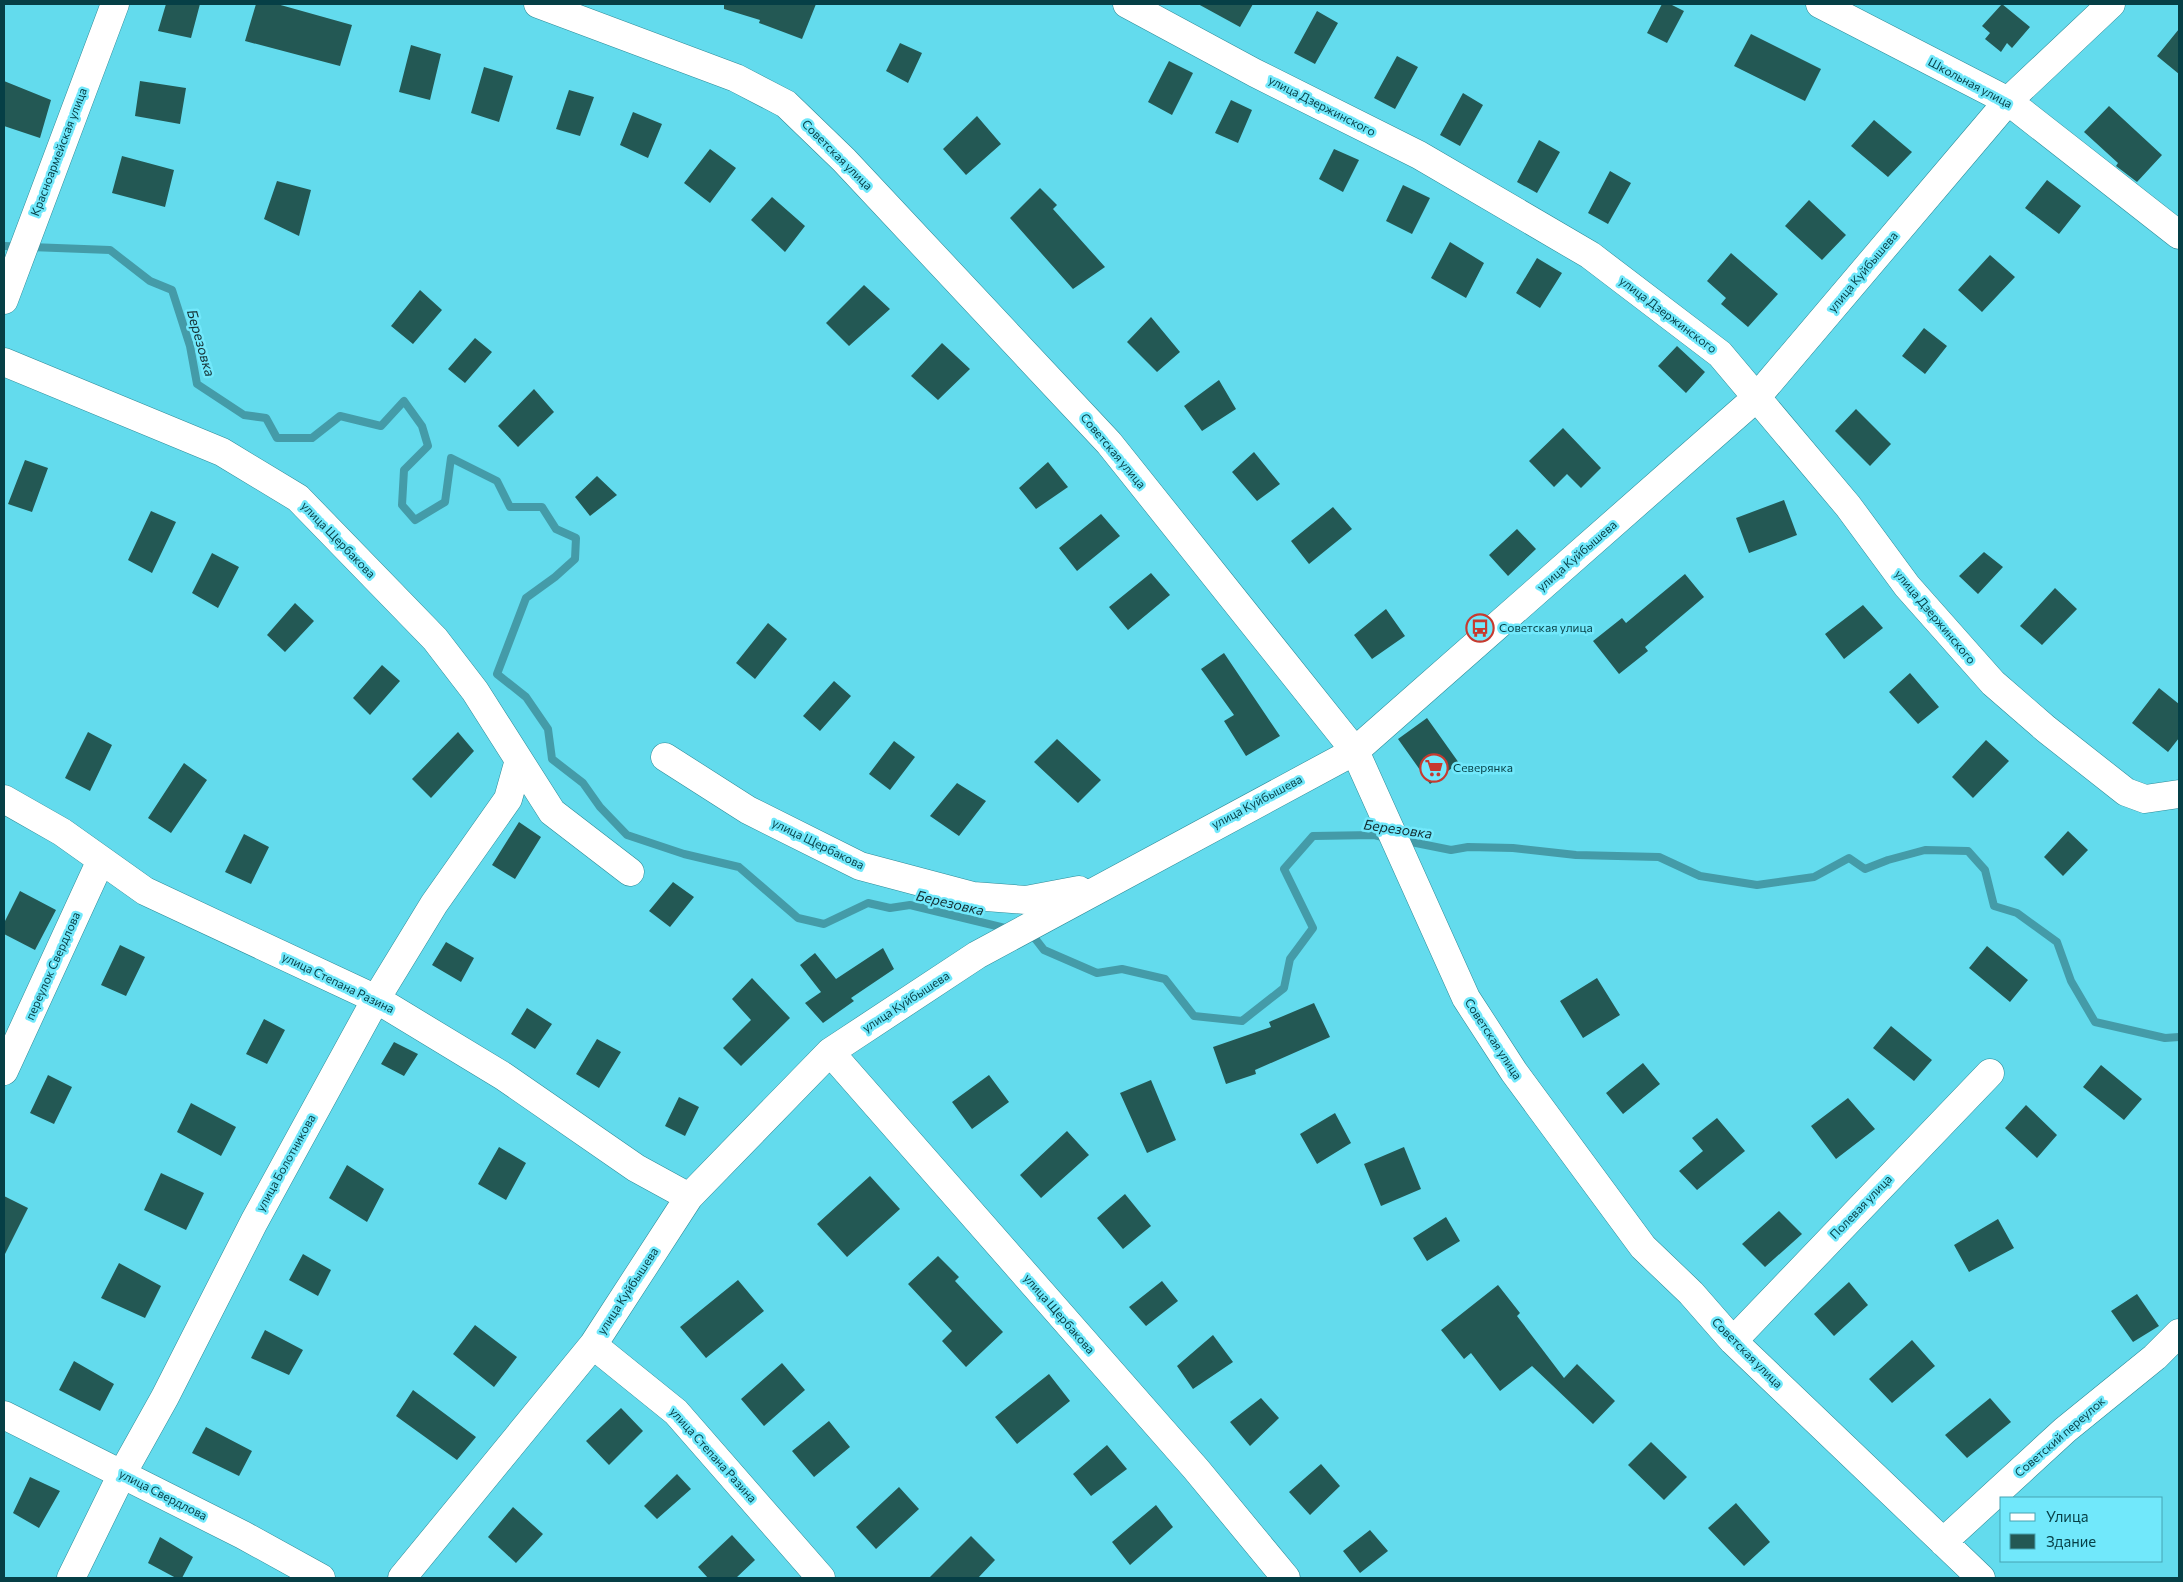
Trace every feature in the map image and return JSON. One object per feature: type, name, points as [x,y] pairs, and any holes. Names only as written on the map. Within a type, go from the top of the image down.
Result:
[{"type":"street","name":"Красноармейская улица","points":[[4,300],[115,4]]},
{"type":"street","name":"Советская улица","points":[[538,4],[736,78],[786,104],[844,160],[1109,443],[1355,751],[1388,822],[1433,929],[1466,998],[1514,1072],[1643,1247],[1691,1293],[1733,1341],[1981,1578]]},
{"type":"street","name":"улица Дзержинского","points":[[1127,4],[1255,73],[1419,155],[1590,255],[1720,354],[1848,506],[1907,586],[1993,684],[2046,729],[2126,792],[2145,799],[2179,794]]},
{"type":"street","name":"Школьная улица","points":[[1820,4],[2008,101],[2179,235]]},
{"type":"street","name":"улица Куйбышева","points":[[402,1578],[593,1344],[689,1197],[830,1052],[977,955],[1355,751],[1756,398],[2008,101],[2111,4]]},
{"type":"street","name":"улица Щербакова","points":[[4,362],[222,452],[298,498],[436,639],[474,691],[552,812],[630,872]]},
{"type":"street","name":"улица Щербакова","points":[[665,758],[748,810],[860,866],[973,896],[1026,900],[1102,886]]},
{"type":"street","name":"улица Болотникова","points":[[71,1578],[122,1474],[165,1397],[254,1222],[376,999],[434,904],[508,799],[519,760]]},
{"type":"street","name":"улица Степана Разина","points":[[4,799],[62,832],[145,892],[376,999],[503,1076],[636,1168],[689,1197]]},
{"type":"street","name":"переулок Свердлова","points":[[4,1071],[101,860]]},
{"type":"street","name":"улица Щербакова","points":[[830,1052],[1196,1469],[1286,1578]]},
{"type":"street","name":"Полевая улица","points":[[1733,1341],[1990,1074]]},
{"type":"street","name":"Советский переулок","points":[[1942,1542],[2065,1430],[2155,1357],[2179,1333]]},
{"type":"street","name":"улица Степана Разина","points":[[593,1344],[676,1412],[821,1578]]},
{"type":"street","name":"улица Свердлова","points":[[4,1415],[243,1535],[321,1578]]},
{"type":"building","points":[[166,4],[200,4],[191,38],[158,31]]},
{"type":"building","points":[[256,4],[277,4],[352,25],[340,66],[245,41]]},
{"type":"building","points":[[724,4],[816,4],[802,39],[759,23],[760,20],[724,9]]},
{"type":"building","points":[[1198,4],[1253,4],[1240,27]]},
{"type":"building","points":[[1662,4],[1670,4],[1684,11],[1667,43],[1647,33]]},
{"type":"building","points":[[2002,4],[2030,27],[2012,48],[2007,43],[2001,52],[1985,39],[1990,33],[1982,26]]},
{"type":"building","points":[[1317,11],[1338,23],[1315,64],[1294,53]]},
{"type":"building","points":[[2179,29],[2179,74],[2157,56]]},
{"type":"building","points":[[1751,34],[1821,69],[1805,101],[1734,66]]},
{"type":"building","points":[[900,43],[922,53],[908,83],[886,71]]},
{"type":"building","points":[[411,45],[441,54],[430,100],[399,92]]},
{"type":"building","points":[[1397,56],[1418,67],[1395,109],[1374,98]]},
{"type":"building","points":[[1169,61],[1193,73],[1172,115],[1148,102]]},
{"type":"building","points":[[484,67],[513,76],[499,122],[471,113]]},
{"type":"building","points":[[4,81],[51,100],[40,138],[4,126]]},
{"type":"building","points":[[140,81],[186,88],[180,124],[135,116]]},
{"type":"building","points":[[569,90],[594,97],[580,136],[556,129]]},
{"type":"building","points":[[1463,93],[1483,105],[1460,146],[1440,135]]},
{"type":"building","points":[[1231,100],[1252,110],[1238,143],[1215,133]]},
{"type":"building","points":[[2109,106],[2162,155],[2137,182],[2116,166],[2118,163],[2084,132]]},
{"type":"building","points":[[633,112],[662,124],[648,158],[620,145]]},
{"type":"building","points":[[977,116],[1001,144],[966,175],[943,149]]},
{"type":"building","points":[[1874,120],[1912,152],[1888,177],[1851,146]]},
{"type":"building","points":[[1539,140],[1560,152],[1537,193],[1517,182]]},
{"type":"building","points":[[710,149],[736,168],[710,203],[684,183]]},
{"type":"building","points":[[1334,149],[1359,160],[1343,192],[1319,179]]},
{"type":"building","points":[[122,156],[174,170],[165,207],[112,193]]},
{"type":"building","points":[[1610,171],[1631,183],[1608,224],[1588,213]]},
{"type":"building","points":[[2047,180],[2081,206],[2059,234],[2025,208]]},
{"type":"building","points":[[277,181],[311,190],[299,236],[264,219]]},
{"type":"building","points":[[1403,185],[1430,198],[1412,234],[1386,221]]},
{"type":"building","points":[[1040,188],[1057,205],[1053,209],[1105,267],[1073,289],[1010,218]]},
{"type":"building","points":[[772,197],[805,226],[785,252],[751,220]]},
{"type":"building","points":[[1809,200],[1846,235],[1822,260],[1785,226]]},
{"type":"building","points":[[1450,242],[1484,263],[1466,298],[1431,278]]},
{"type":"building","points":[[1731,253],[1778,294],[1748,327],[1721,304],[1726,298],[1707,281]]},
{"type":"building","points":[[1990,255],[2015,277],[1982,312],[1958,290]]},
{"type":"building","points":[[1537,258],[1562,273],[1540,308],[1516,293]]},
{"type":"building","points":[[864,285],[890,309],[849,346],[826,323]]},
{"type":"building","points":[[420,290],[442,310],[413,344],[391,326]]},
{"type":"building","points":[[1151,317],[1180,352],[1157,372],[1127,342]]},
{"type":"building","points":[[1924,328],[1947,346],[1925,374],[1902,356]]},
{"type":"building","points":[[475,338],[492,352],[465,383],[448,369]]},
{"type":"building","points":[[942,343],[970,369],[938,400],[911,376]]},
{"type":"building","points":[[1677,346],[1705,372],[1686,393],[1658,366]]},
{"type":"building","points":[[1219,380],[1236,409],[1202,431],[1184,406]]},
{"type":"building","points":[[534,389],[554,412],[518,447],[498,426]]},
{"type":"building","points":[[1856,409],[1891,444],[1870,466],[1835,431]]},
{"type":"building","points":[[1563,428],[1601,468],[1581,488],[1567,474],[1554,487],[1529,461]]},
{"type":"building","points":[[1254,452],[1280,484],[1257,501],[1232,472]]},
{"type":"building","points":[[25,460],[48,468],[32,512],[8,504]]},
{"type":"building","points":[[1048,462],[1068,487],[1036,509],[1019,488]]},
{"type":"building","points":[[597,476],[617,495],[590,516],[575,497]]},
{"type":"building","points":[[1784,500],[1797,535],[1749,553],[1736,518]]},
{"type":"building","points":[[1333,507],[1352,529],[1309,564],[1291,541]]},
{"type":"building","points":[[151,511],[176,522],[152,573],[128,560]]},
{"type":"building","points":[[1101,514],[1120,536],[1077,571],[1059,548]]},
{"type":"building","points":[[1517,529],[1536,549],[1508,576],[1489,555]]},
{"type":"building","points":[[1984,552],[2003,567],[1978,594],[1959,576]]},
{"type":"building","points":[[212,553],[239,567],[218,608],[192,593]]},
{"type":"building","points":[[1151,573],[1170,595],[1128,630],[1109,607]]},
{"type":"building","points":[[1685,574],[1704,597],[1645,647],[1648,651],[1619,674],[1593,641],[1622,618],[1626,623]]},
{"type":"building","points":[[2055,588],[2077,609],[2042,645],[2020,626]]},
{"type":"building","points":[[295,603],[314,621],[285,652],[267,635]]},
{"type":"building","points":[[1863,605],[1883,628],[1844,659],[1825,634]]},
{"type":"building","points":[[1386,609],[1405,636],[1372,659],[1354,635]]},
{"type":"building","points":[[768,623],[787,639],[755,679],[736,663]]},
{"type":"building","points":[[1224,653],[1280,736],[1246,756],[1224,721],[1234,715],[1201,669]]},
{"type":"building","points":[[382,665],[400,681],[370,715],[353,698]]},
{"type":"building","points":[[1910,673],[1939,707],[1918,724],[1889,692]]},
{"type":"building","points":[[834,681],[851,696],[820,731],[803,716]]},
{"type":"building","points":[[2159,688],[2179,704],[2179,738],[2168,752],[2132,723]]},
{"type":"building","points":[[1427,718],[1459,763],[1430,784],[1398,739]]},
{"type":"building","points":[[88,732],[112,745],[90,791],[65,778]]},
{"type":"building","points":[[458,732],[474,751],[431,798],[412,779]]},
{"type":"building","points":[[1057,739],[1101,780],[1078,803],[1034,762]]},
{"type":"building","points":[[1986,740],[2009,761],[1973,798],[1952,777]]},
{"type":"building","points":[[894,741],[915,757],[890,790],[869,774]]},
{"type":"building","points":[[184,763],[207,780],[171,833],[148,818]]},
{"type":"building","points":[[957,783],[986,801],[959,836],[930,816]]},
{"type":"building","points":[[519,822],[541,837],[515,879],[492,865]]},
{"type":"building","points":[[2068,831],[2088,850],[2063,876],[2044,857]]},
{"type":"building","points":[[244,834],[269,847],[251,884],[225,872]]},
{"type":"building","points":[[673,882],[694,897],[670,927],[649,911]]},
{"type":"building","points":[[20,891],[56,910],[35,950],[4,934],[4,923]]},
{"type":"building","points":[[446,942],[474,958],[461,982],[432,965]]},
{"type":"building","points":[[120,945],[145,957],[126,996],[101,985]]},
{"type":"building","points":[[1987,946],[2028,980],[2010,1002],[1969,968]]},
{"type":"building","points":[[883,948],[894,969],[851,998],[854,1001],[823,1023],[805,1003],[821,992],[800,965],[815,953],[836,979]]},
{"type":"building","points":[[752,978],[790,1018],[741,1066],[723,1048],[751,1020],[732,999]]},
{"type":"building","points":[[1597,978],[1620,1015],[1583,1038],[1560,1001]]},
{"type":"building","points":[[1314,1003],[1330,1037],[1255,1070],[1256,1074],[1226,1084],[1213,1047],[1271,1027],[1269,1022]]},
{"type":"building","points":[[527,1008],[552,1024],[535,1049],[511,1034]]},
{"type":"building","points":[[264,1019],[285,1030],[267,1064],[246,1054]]},
{"type":"building","points":[[1891,1026],[1932,1060],[1914,1081],[1873,1048]]},
{"type":"building","points":[[597,1039],[621,1052],[599,1088],[576,1074]]},
{"type":"building","points":[[394,1042],[418,1054],[404,1076],[381,1064]]},
{"type":"building","points":[[1643,1063],[1660,1084],[1623,1114],[1606,1093]]},
{"type":"building","points":[[2101,1065],[2142,1099],[2124,1120],[2083,1087]]},
{"type":"building","points":[[48,1075],[72,1087],[54,1124],[30,1113]]},
{"type":"building","points":[[989,1075],[1009,1102],[972,1129],[952,1102]]},
{"type":"building","points":[[1151,1080],[1176,1140],[1147,1153],[1120,1093]]},
{"type":"building","points":[[679,1097],[699,1107],[685,1136],[665,1126]]},
{"type":"building","points":[[1848,1098],[1875,1129],[1836,1159],[1811,1126]]},
{"type":"building","points":[[191,1103],[236,1127],[221,1156],[177,1132]]},
{"type":"building","points":[[2026,1105],[2057,1135],[2037,1158],[2005,1128]]},
{"type":"building","points":[[1335,1113],[1351,1143],[1317,1164],[1300,1134]]},
{"type":"building","points":[[1717,1118],[1745,1151],[1697,1190],[1679,1171],[1703,1151],[1692,1138]]},
{"type":"building","points":[[1067,1131],[1089,1155],[1041,1198],[1020,1175]]},
{"type":"building","points":[[499,1147],[526,1163],[506,1200],[478,1184]]},
{"type":"building","points":[[1404,1147],[1421,1189],[1381,1206],[1364,1164]]},
{"type":"building","points":[[347,1165],[384,1189],[367,1222],[329,1198]]},
{"type":"building","points":[[161,1173],[204,1193],[186,1230],[144,1210]]},
{"type":"building","points":[[870,1176],[900,1209],[847,1257],[817,1224]]},
{"type":"building","points":[[1125,1194],[1151,1226],[1123,1249],[1097,1218]]},
{"type":"building","points":[[4,1196],[28,1208],[4,1256]]},
{"type":"building","points":[[1779,1211],[1802,1234],[1765,1267],[1742,1244]]},
{"type":"building","points":[[1446,1217],[1460,1241],[1427,1261],[1413,1238]]},
{"type":"building","points":[[1998,1219],[2014,1248],[1969,1272],[1954,1245]]},
{"type":"building","points":[[303,1254],[331,1270],[318,1296],[289,1280]]},
{"type":"building","points":[[938,1256],[959,1277],[955,1281],[1003,1332],[966,1367],[942,1341],[952,1331],[908,1284]]},
{"type":"building","points":[[119,1263],[161,1286],[145,1318],[101,1298]]},
{"type":"building","points":[[738,1280],[764,1311],[706,1358],[680,1327]]},
{"type":"building","points":[[1162,1281],[1178,1301],[1146,1326],[1129,1307]]},
{"type":"building","points":[[1849,1282],[1868,1305],[1834,1336],[1814,1314]]},
{"type":"building","points":[[1498,1285],[1520,1313],[1517,1316],[1564,1378],[1577,1364],[1615,1401],[1593,1424],[1532,1366],[1500,1391],[1471,1353],[1464,1359],[1441,1330]]},
{"type":"building","points":[[2137,1294],[2159,1326],[2133,1342],[2111,1311]]},
{"type":"building","points":[[475,1325],[517,1357],[494,1387],[453,1354]]},
{"type":"building","points":[[265,1330],[303,1350],[289,1375],[251,1358]]},
{"type":"building","points":[[1213,1335],[1233,1362],[1193,1389],[1177,1366]]},
{"type":"building","points":[[1912,1340],[1935,1366],[1892,1403],[1869,1379]]},
{"type":"building","points":[[74,1361],[114,1384],[100,1411],[59,1390]]},
{"type":"building","points":[[782,1363],[805,1390],[764,1426],[741,1399]]},
{"type":"building","points":[[1049,1374],[1070,1401],[1017,1444],[995,1417]]},
{"type":"building","points":[[413,1390],[476,1437],[457,1460],[396,1416]]},
{"type":"building","points":[[1261,1398],[1279,1418],[1250,1446],[1230,1422]]},
{"type":"building","points":[[1990,1398],[2011,1422],[1967,1458],[1945,1435]]},
{"type":"building","points":[[621,1408],[643,1431],[609,1465],[586,1441]]},
{"type":"building","points":[[829,1421],[850,1447],[814,1477],[792,1451]]},
{"type":"building","points":[[206,1427],[252,1451],[239,1476],[192,1453]]},
{"type":"building","points":[[1651,1442],[1687,1477],[1664,1500],[1628,1465]]},
{"type":"building","points":[[1107,1445],[1127,1469],[1091,1496],[1073,1474]]},
{"type":"building","points":[[1321,1464],[1340,1486],[1310,1515],[1289,1492]]},
{"type":"building","points":[[677,1474],[691,1489],[657,1519],[644,1506]]},
{"type":"building","points":[[30,1477],[60,1491],[39,1528],[13,1513]]},
{"type":"building","points":[[899,1487],[919,1509],[876,1549],[856,1527]]},
{"type":"building","points":[[1736,1503],[1770,1542],[1744,1566],[1708,1528]]},
{"type":"building","points":[[1156,1505],[1173,1527],[1130,1565],[1112,1542]]},
{"type":"building","points":[[513,1507],[543,1534],[516,1563],[488,1537]]},
{"type":"building","points":[[1370,1530],[1388,1551],[1360,1573],[1343,1551]]},
{"type":"building","points":[[732,1535],[755,1560],[736,1578],[708,1578],[698,1567]]},
{"type":"building","points":[[971,1536],[995,1560],[978,1578],[929,1578]]},
{"type":"building","points":[[160,1537],[193,1557],[182,1578],[176,1578],[148,1563]]},
{"type":"waterway","name":"Березовка","points":[[4,246],[110,250],[150,281],[172,290],[190,346],[197,384],[244,415],[266,418],[277,438],[312,438],[340,416],[381,426],[404,401],[422,426],[428,446],[404,470],[402,505],[415,520],[445,502],[451,458],[497,481],[510,507],[542,507],[556,529],[576,538],[575,559],[555,577],[526,598],[497,674],[526,697],[548,729],[552,759],[583,783],[600,807],[627,835],[684,854],[739,867],[798,918],[824,924],[868,903],[890,908],[910,905],[1009,929]]},
{"type":"waterway","name":"Березовка","points":[[1030,932],[1044,950],[1097,973],[1122,969],[1165,979],[1194,1016],[1242,1021],[1284,988],[1290,959],[1313,928],[1284,869],[1313,836],[1374,835],[1387,838]]},
{"type":"waterway","name":"Березовка","points":[[1401,840],[1451,850],[1468,847],[1513,848],[1576,855],[1659,857],[1700,876],[1757,885],[1814,877],[1849,858],[1865,869],[1888,860],[1925,850],[1968,851],[1985,870],[1994,906],[2017,913],[2057,942],[2071,981],[2095,1022],[2165,1038],[2179,1037]]},
{"type":"place","name":"Советская улица","points":[[1480,628]]},
{"type":"place","name":"Северянка","points":[[1434,768]]}]
